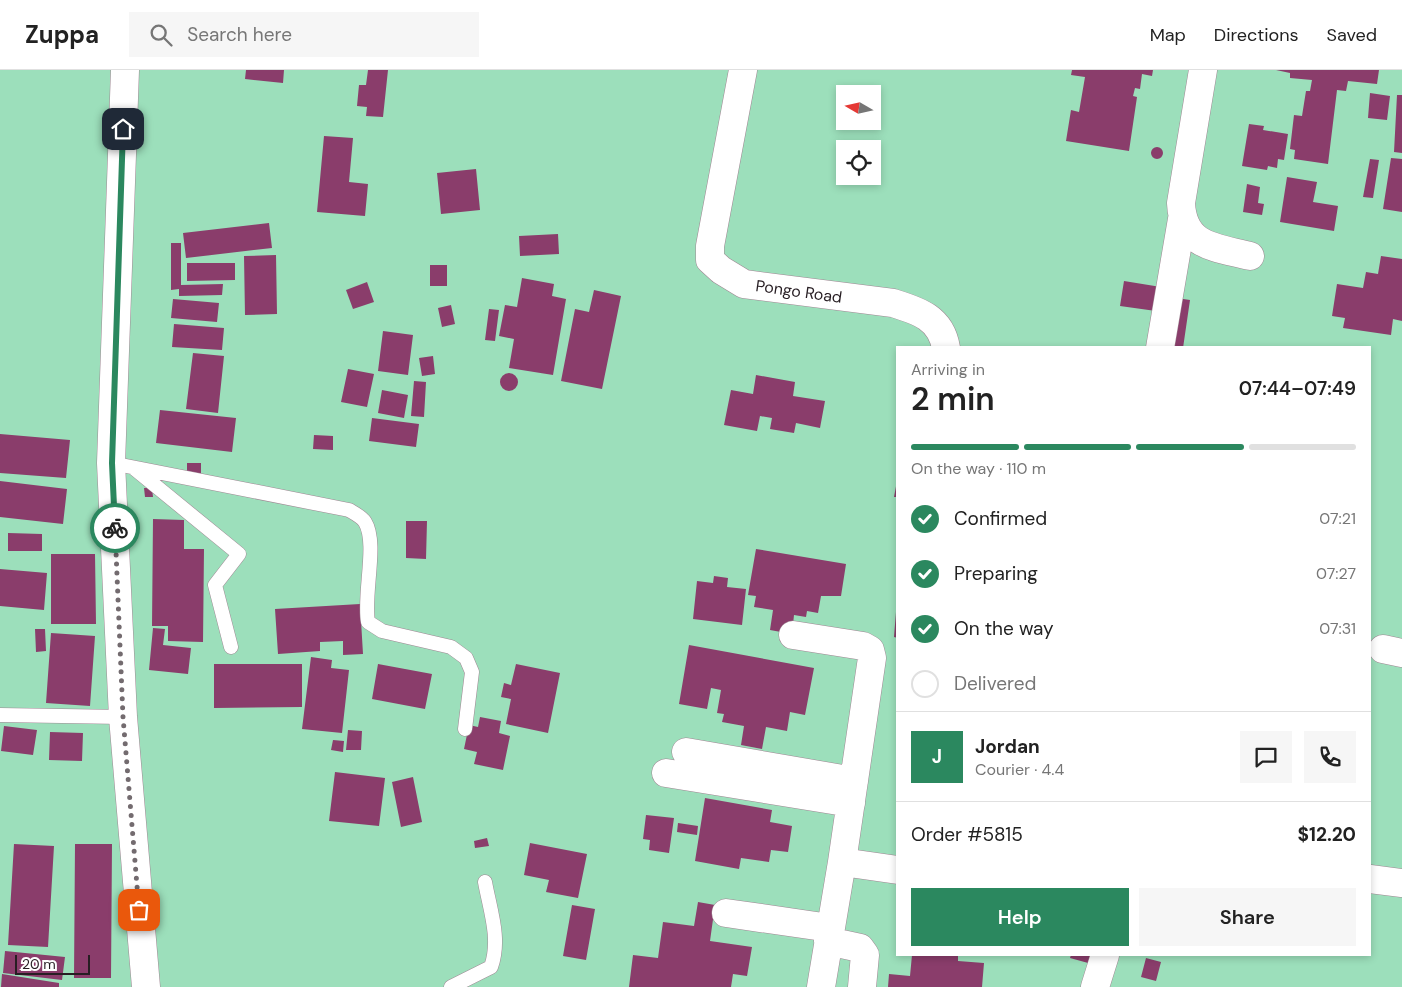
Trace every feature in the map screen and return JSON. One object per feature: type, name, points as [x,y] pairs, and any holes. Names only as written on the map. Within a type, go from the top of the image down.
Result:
[{"type":"street","points":[[125,70],[122,465],[123,717],[146,987]]},
{"type":"street","name":"Pongo Road","points":[[743,70],[710,246],[710,260],[721,270],[744,284],[893,303],[917,310],[933,322],[944,335],[946,346]]},
{"type":"street","points":[[1160,346],[1182,219],[1181,203],[1203,70]]},
{"type":"street","points":[[1182,219],[1189,232],[1209,246],[1250,256]]},
{"type":"street","points":[[793,635],[863,646],[870,650],[872,658],[853,792],[821,987]]},
{"type":"street","points":[[686,752],[853,792]]},
{"type":"street","points":[[666,772],[853,792]]},
{"type":"street","points":[[842,862],[896,870]]},
{"type":"street","points":[[1371,878],[1402,883]]},
{"type":"street","points":[[726,913],[829,934],[860,948],[865,955],[862,987]]},
{"type":"street","points":[[1095,987],[1105,956]]},
{"type":"lane","points":[[122,465],[239,554],[215,585],[231,647]]},
{"type":"lane","points":[[122,465],[349,510],[364,521],[370,539],[365,607],[368,622],[382,631],[451,647],[466,658],[472,672],[465,728]]},
{"type":"lane","points":[[0,715],[123,717]]},
{"type":"lane","points":[[451,987],[491,966],[496,953],[485,882]]},
{"type":"green space","points":[[0,70],[1402,70],[1402,987],[0,987]]},
{"type":"building","points":[[246,70],[284,70],[283,83],[245,79]]},
{"type":"building","points":[[368,70],[388,70],[383,117],[366,116],[367,107],[357,106],[359,85],[366,85]]},
{"type":"building","points":[[1072,70],[1153,70],[1152,76],[1142,74],[1140,89],[1135,88],[1133,96],[1137,97],[1129,151],[1066,141],[1071,110],[1079,112],[1085,77],[1071,75]]},
{"type":"building","points":[[1276,70],[1379,70],[1377,84],[1348,81],[1346,91],[1337,90],[1328,164],[1294,159],[1295,150],[1290,149],[1294,115],[1302,116],[1306,91],[1310,91],[1312,80],[1290,78],[1290,73]]},
{"type":"building","points":[[1370,93],[1390,96],[1387,120],[1368,118]]},
{"type":"building","points":[[1397,95],[1402,95],[1402,153],[1394,152]]},
{"type":"building","points":[[1249,124],[1264,126],[1263,130],[1288,134],[1284,160],[1278,159],[1277,168],[1268,166],[1267,170],[1242,166]]},
{"type":"building","points":[[324,136],[353,138],[349,182],[368,184],[365,216],[317,212]]},
{"type":"building","points":[[1155,147],[1159,147],[1163,153],[1159,159],[1155,159],[1151,155],[1151,151]]},
{"type":"building","points":[[1391,158],[1402,159],[1402,212],[1383,209]]},
{"type":"building","points":[[1370,159],[1379,160],[1373,198],[1363,197]]},
{"type":"building","points":[[476,169],[480,210],[441,214],[437,173]]},
{"type":"building","points":[[1287,177],[1317,182],[1313,202],[1338,206],[1334,231],[1280,222]]},
{"type":"building","points":[[1247,184],[1260,187],[1258,203],[1264,204],[1262,215],[1243,212]]},
{"type":"building","points":[[269,223],[272,248],[186,258],[183,233]]},
{"type":"building","points":[[558,234],[559,254],[520,256],[519,236]]},
{"type":"building","points":[[171,243],[181,243],[181,285],[223,284],[222,295],[179,296],[179,289],[171,290]]},
{"type":"building","points":[[276,255],[277,314],[245,315],[244,256]]},
{"type":"building","points":[[1381,256],[1402,259],[1402,321],[1393,319],[1391,335],[1343,328],[1345,318],[1332,316],[1337,284],[1363,288],[1366,272],[1378,274]]},
{"type":"building","points":[[187,263],[235,263],[235,280],[187,281]]},
{"type":"building","points":[[430,265],[447,265],[447,286],[430,286]]},
{"type":"building","points":[[522,278],[554,284],[552,296],[566,299],[553,375],[509,368],[514,339],[499,336],[505,305],[517,307]]},
{"type":"building","points":[[1124,281],[1167,288],[1163,312],[1120,306]]},
{"type":"building","points":[[367,282],[374,302],[353,309],[346,290]]},
{"type":"building","points":[[594,290],[621,296],[602,389],[561,381],[575,309],[589,312]]},
{"type":"building","points":[[1170,297],[1190,300],[1183,346],[1163,346]]},
{"type":"building","points":[[173,299],[219,303],[217,322],[171,318]]},
{"type":"building","points":[[451,305],[455,324],[442,327],[438,308]]},
{"type":"building","points":[[489,309],[499,310],[495,341],[485,340]]},
{"type":"building","points":[[174,324],[224,328],[222,350],[172,347]]},
{"type":"building","points":[[383,331],[413,335],[408,375],[378,371]]},
{"type":"building","points":[[193,353],[224,356],[218,413],[186,409]]},
{"type":"building","points":[[433,356],[435,374],[422,376],[419,358]]},
{"type":"building","points":[[348,369],[374,374],[367,407],[341,402]]},
{"type":"building","points":[[509,373],[515,376],[518,382],[515,388],[509,391],[503,388],[500,382],[503,376]]},
{"type":"building","points":[[756,375],[795,382],[793,396],[825,401],[820,428],[796,423],[794,433],[770,429],[772,418],[760,416],[757,431],[724,425],[731,390],[753,394]]},
{"type":"building","points":[[414,381],[426,382],[424,417],[411,416]]},
{"type":"building","points":[[382,390],[408,395],[404,418],[378,413]]},
{"type":"building","points":[[160,410],[236,418],[232,452],[156,443]]},
{"type":"building","points":[[372,418],[419,424],[416,447],[369,441]]},
{"type":"building","points":[[0,434],[70,440],[66,478],[0,473]]},
{"type":"building","points":[[314,435],[333,436],[333,450],[313,449]]},
{"type":"building","points":[[187,463],[201,463],[201,476],[187,476]]},
{"type":"building","points":[[0,481],[67,489],[63,524],[0,517]]},
{"type":"building","points":[[144,488],[152,488],[153,497],[145,497]]},
{"type":"building","points":[[153,519],[184,520],[184,549],[204,549],[203,642],[168,641],[168,626],[152,626]]},
{"type":"building","points":[[406,521],[427,521],[426,559],[406,558]]},
{"type":"building","points":[[8,533],[42,534],[42,551],[8,551]]},
{"type":"building","points":[[756,549],[846,564],[841,596],[821,596],[818,613],[807,611],[806,617],[794,615],[792,634],[770,630],[773,610],[754,607],[756,596],[748,595]]},
{"type":"building","points":[[51,554],[95,554],[96,624],[51,624]]},
{"type":"building","points":[[0,569],[47,573],[44,610],[0,606]]},
{"type":"building","points":[[714,576],[728,578],[727,587],[746,589],[742,625],[693,619],[697,581],[713,583]]},
{"type":"building","points":[[360,604],[363,654],[343,655],[343,641],[320,642],[320,651],[278,654],[275,609]]},
{"type":"building","points":[[896,612],[896,638],[894,637]]},
{"type":"building","points":[[153,628],[165,629],[163,645],[191,648],[188,674],[149,670]]},
{"type":"building","points":[[35,629],[45,629],[46,651],[36,652]]},
{"type":"building","points":[[51,633],[95,636],[90,706],[46,703]]},
{"type":"building","points":[[689,645],[814,668],[805,715],[790,712],[787,731],[766,727],[762,749],[741,745],[744,726],[722,722],[724,714],[717,713],[721,690],[711,688],[707,709],[679,704]]},
{"type":"building","points":[[311,657],[332,660],[331,668],[349,670],[342,733],[302,729]]},
{"type":"building","points":[[214,664],[302,664],[302,707],[214,708]]},
{"type":"building","points":[[378,664],[432,674],[425,709],[372,699]]},
{"type":"building","points":[[516,664],[560,673],[548,733],[506,724],[511,699],[501,697],[504,683],[511,685]]},
{"type":"building","points":[[480,717],[501,721],[499,733],[510,736],[503,770],[474,764],[477,752],[464,749],[469,725],[478,727]]},
{"type":"building","points":[[4,726],[37,730],[33,755],[1,751]]},
{"type":"building","points":[[348,730],[362,731],[361,750],[346,750]]},
{"type":"building","points":[[50,732],[83,733],[82,761],[49,760]]},
{"type":"building","points":[[333,740],[344,741],[343,752],[331,750]]},
{"type":"building","points":[[335,772],[385,778],[379,826],[329,821]]},
{"type":"building","points":[[413,777],[422,822],[401,827],[392,782]]},
{"type":"building","points":[[705,798],[772,810],[770,822],[792,826],[788,852],[771,850],[769,862],[741,858],[739,869],[695,861]]},
{"type":"building","points":[[646,815],[674,818],[669,853],[649,850],[650,840],[643,839]]},
{"type":"building","points":[[678,823],[698,826],[697,835],[677,832]]},
{"type":"building","points":[[487,838],[489,846],[475,848],[474,841]]},
{"type":"building","points":[[530,843],[587,854],[578,898],[546,892],[549,880],[524,875]]},
{"type":"building","points":[[14,844],[54,846],[48,947],[8,945]]},
{"type":"building","points":[[75,844],[112,844],[111,978],[74,978]]},
{"type":"building","points":[[698,902],[715,905],[710,941],[752,947],[747,976],[733,974],[731,987],[629,987],[633,955],[658,958],[663,922],[694,926]]},
{"type":"building","points":[[572,905],[595,909],[586,960],[563,956]]},
{"type":"building","points":[[5,951],[65,957],[62,980],[3,973]]},
{"type":"building","points":[[912,956],[958,956],[958,961],[984,963],[982,987],[888,987],[889,974],[910,976]]},
{"type":"building","points":[[1071,956],[1102,956],[1099,966],[1070,958]]},
{"type":"building","points":[[1146,958],[1161,962],[1156,981],[1141,977]]},
{"type":"building","points":[[2,974],[59,983],[59,987],[1,987]]},
{"type":"way so far","points":[[115,528],[123,717],[139,910]]},
{"type":"route","points":[[115,528],[112,463],[123,129]]}]
